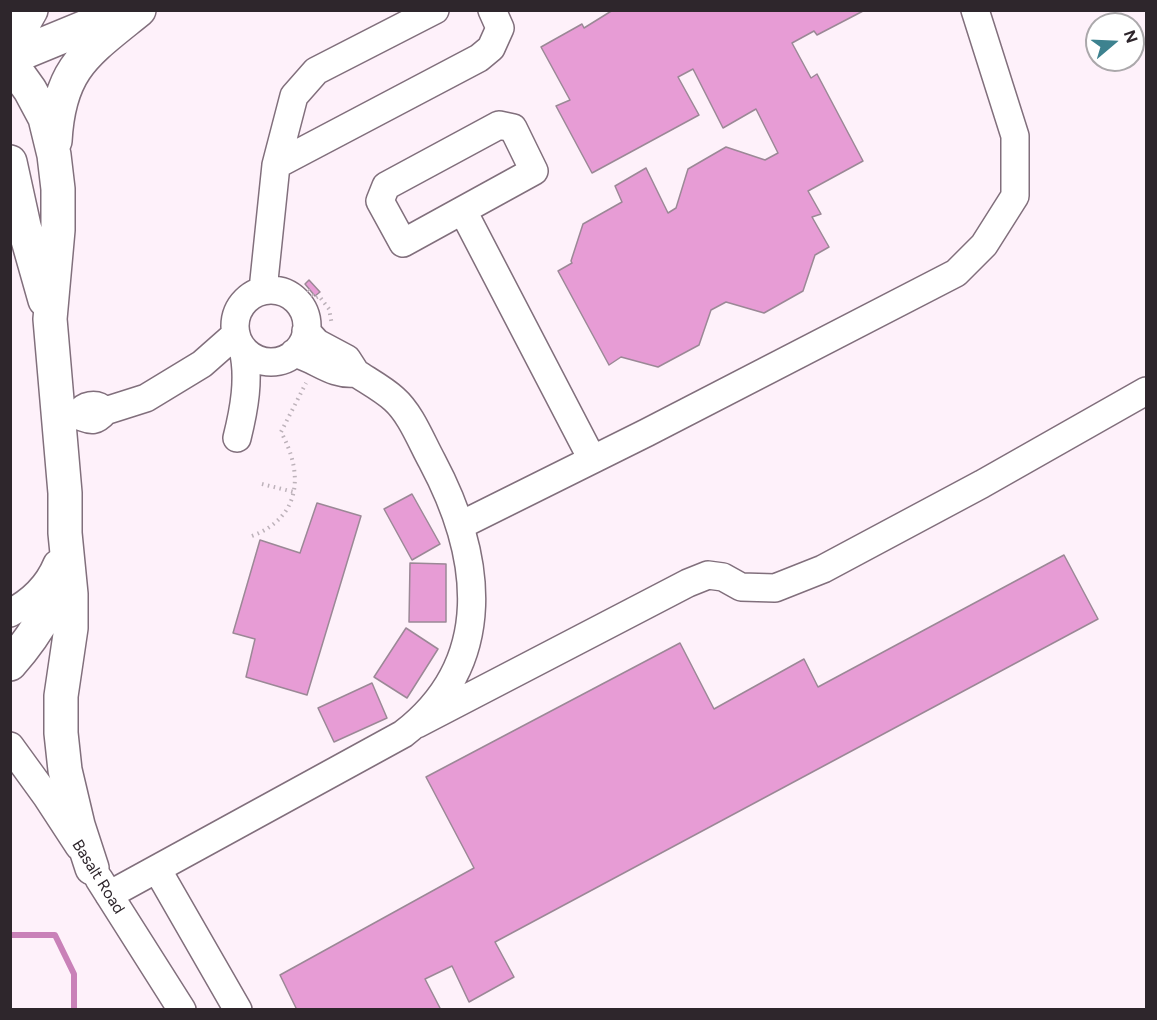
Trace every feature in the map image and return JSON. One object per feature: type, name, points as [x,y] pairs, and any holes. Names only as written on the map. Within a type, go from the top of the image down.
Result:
[{"type":"main road","points":[[10,52],[31,10]]},
{"type":"main road","points":[[50,319],[58,230],[58,189],[54,155],[45,118],[10,60],[126,10]]},
{"type":"main road","points":[[54,155],[61,97],[71,75],[89,51],[140,10]]},
{"type":"main road","points":[[10,162],[16,197],[50,319],[68,416],[65,533],[71,594],[71,628],[61,696],[61,733],[65,770],[78,825],[101,881]]},
{"type":"main road","points":[[10,219],[19,231],[35,265]]},
{"type":"main road","points":[[10,664],[26,646],[47,610],[60,573],[65,533]]},
{"type":"street","points":[[263,290],[276,165],[294,96],[316,71],[435,10]]},
{"type":"street","points":[[276,165],[479,58],[491,48],[500,28],[492,10]]},
{"type":"street","points":[[461,525],[657,428],[956,273],[984,245],[1015,196],[1016,136],[975,10]]},
{"type":"street","points":[[498,124],[513,128],[534,171],[464,211],[403,243],[380,201],[386,186],[498,124]]},
{"type":"street","points":[[464,211],[592,459]]},
{"type":"street","points":[[237,438],[245,404],[246,360],[235,322],[244,302],[263,290],[286,293],[302,309],[306,319],[304,343],[307,356],[336,372],[356,373],[394,399],[407,416],[442,480],[461,525],[468,557],[470,594],[468,642],[461,664],[448,689],[417,724]]},
{"type":"street","points":[[240,341],[258,359],[267,361],[304,343]]},
{"type":"street","points":[[68,416],[92,420],[100,417],[105,411],[146,398],[240,341]]},
{"type":"street","points":[[245,404],[261,382],[304,343]]},
{"type":"street","points":[[101,881],[157,869],[366,756],[417,724],[698,579],[708,575],[723,577],[741,587],[775,588],[822,568],[982,484],[1146,391]]},
{"type":"street","points":[[10,613],[25,605],[43,588],[56,566],[65,533]]},
{"type":"street","name":"Basalt Road","points":[[10,746],[47,796],[182,1010]]},
{"type":"street","points":[[157,869],[238,1010]]},
{"type":"path","points":[[304,343],[329,309],[319,296],[315,298],[308,290]]},
{"type":"path","points":[[252,536],[266,530],[290,508],[295,478],[292,459],[281,432],[307,381]]},
{"type":"path","points":[[262,484],[294,492]]},
{"type":"building","points":[[613,10],[865,10],[817,35],[814,31],[792,43],[811,78],[817,74],[863,161],[808,191],[821,214],[812,217],[829,247],[815,255],[803,291],[764,313],[726,302],[711,310],[699,345],[658,367],[621,357],[609,365],[558,271],[572,263],[583,224],[622,202],[615,186],[646,168],[668,213],[676,208],[688,169],[726,147],[765,160],[778,153],[756,109],[723,128],[693,69],[678,77],[699,115],[592,173],[556,106],[570,100],[541,47],[582,24],[584,28]]},
{"type":"building","points":[[309,280],[320,292],[315,296],[305,284]]},
{"type":"building","points":[[412,494],[440,544],[412,560],[384,509]]},
{"type":"building","points":[[317,503],[361,516],[307,695],[246,677],[255,639],[233,633],[260,540],[300,553]]},
{"type":"building","points":[[1064,555],[1098,619],[495,942],[514,977],[469,1002],[452,966],[425,979],[441,1010],[297,1010],[280,975],[474,868],[426,777],[680,643],[714,709],[804,659],[818,687]]},
{"type":"building","points":[[410,563],[446,564],[446,622],[409,622]]},
{"type":"building","points":[[406,628],[438,649],[407,698],[374,677]]},
{"type":"building","points":[[372,683],[387,718],[334,742],[318,708]]},
{"type":"waterway","points":[[10,935],[55,935],[74,974],[74,1010]]}]
